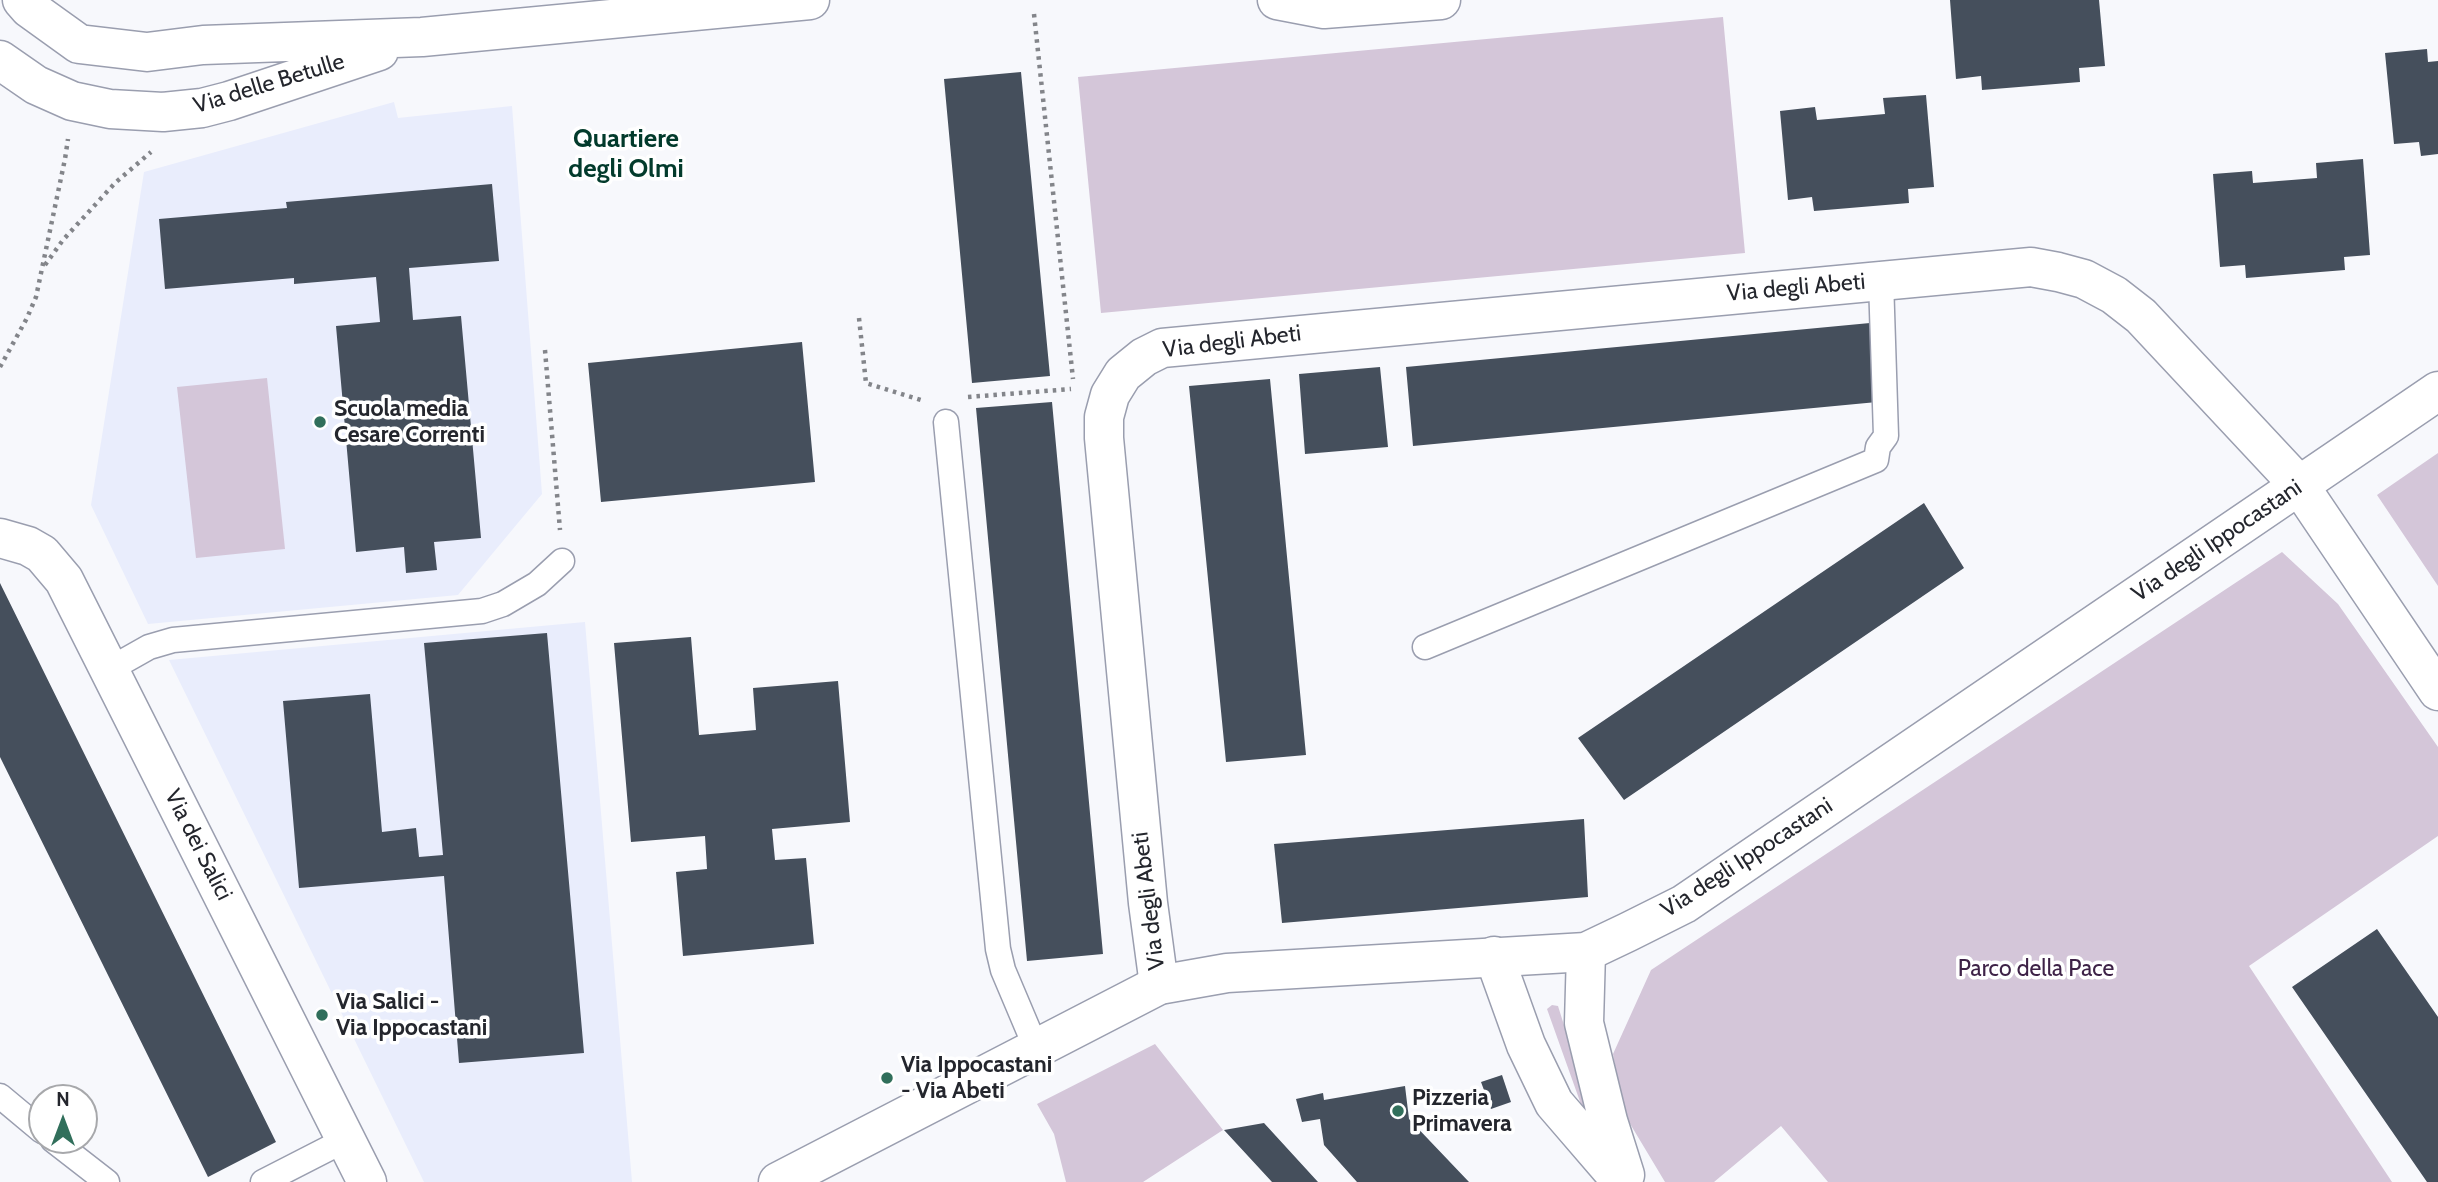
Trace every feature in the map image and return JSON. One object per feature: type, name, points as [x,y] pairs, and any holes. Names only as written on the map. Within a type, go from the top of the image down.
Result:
[{"type":"street","name":"Via delle Betulle","points":[[22,0],[79,44],[147,52],[203,45],[422,37],[810,0]]},
{"type":"street","points":[[1277,0],[1324,9],[1441,0]]},
{"type":"street","name":"Via delle Betulle","points":[[0,60],[36,85],[72,101],[110,109],[163,112],[202,108],[422,37]]},
{"type":"street","name":"Via degli Abeti","points":[[1159,985],[1147,889],[1104,438],[1106,407],[1117,382],[1144,356],[1174,345],[2031,267],[2084,279],[2114,295],[2141,316],[2299,485],[2438,691]]},
{"type":"street","name":"Via degli Ippocastani","points":[[778,1182],[1159,985],[1227,973],[1586,952],[1685,904],[2438,391]]},
{"type":"street","name":"Via dei Salici","points":[[0,538],[28,546],[42,554],[64,580],[367,1182]]},
{"type":"street","points":[[1586,952],[1584,1023],[1625,1182]]},
{"type":"street","points":[[1494,956],[1526,1045],[1554,1103],[1625,1182]]},
{"type":"lane","name":"Via degli Abeti","points":[[1425,647],[1876,460],[1878,447],[1886,436],[1881,280]]},
{"type":"lane","points":[[946,422],[998,949],[1003,970],[1036,1048]]},
{"type":"lane","points":[[110,669],[149,647],[173,640],[482,611],[503,604],[537,584],[562,561]]},
{"type":"lane","points":[[0,1096],[28,1119]]},
{"type":"lane","points":[[263,1182],[302,1173],[345,1140]]},
{"type":"lane","points":[[71,1154],[107,1182]]},
{"type":"path","points":[[965,397],[1074,389],[1034,15]]},
{"type":"path","points":[[0,368],[36,297],[68,134]]},
{"type":"path","points":[[42,268],[115,183],[152,152]]},
{"type":"path","points":[[859,318],[866,383],[924,400]]},
{"type":"path","points":[[545,350],[562,561]]},
{"type":"shaded area","name":"Scuola media Cesare Correnti","points":[[394,102],[398,118],[512,106],[542,494],[458,595],[148,624],[91,505],[144,172]]},
{"type":"shaded area","points":[[585,622],[632,1182],[424,1182],[169,660]]},
{"type":"green space","points":[[1723,17],[1745,253],[1101,313],[1078,77]]},
{"type":"green space","points":[[267,378],[285,549],[196,558],[177,387]]},
{"type":"green space","points":[[2438,453],[2438,586],[2377,495]]},
{"type":"green space","name":"Parco della Pace","points":[[2282,552],[2338,604],[2438,747],[2438,836],[2249,966],[2392,1182],[1828,1182],[1781,1126],[1714,1182],[1665,1182],[1623,1112],[1613,1054],[1651,970]]},
{"type":"green space","points":[[1552,1005],[1558,1006],[1590,1108],[1583,1110],[1547,1009]]},
{"type":"green space","points":[[1155,1044],[1223,1130],[1143,1182],[1066,1182],[1054,1134],[1037,1104]]},
{"type":"building","points":[[1950,0],[2099,0],[2105,66],[2079,68],[2080,82],[1982,90],[1981,76],[1956,79]]},
{"type":"building","points":[[2427,49],[2428,62],[2438,61],[2438,154],[2421,156],[2419,142],[2394,144],[2385,53]]},
{"type":"building","points":[[1021,72],[1050,376],[972,383],[944,79]]},
{"type":"building","points":[[1926,95],[1934,187],[1908,189],[1909,203],[1814,211],[1812,197],[1788,200],[1780,111],[1815,107],[1817,120],[1885,114],[1883,98]]},
{"type":"building","points":[[2363,159],[2370,255],[2344,257],[2345,270],[2246,278],[2245,265],[2220,267],[2213,174],[2252,171],[2253,183],[2317,178],[2316,163]]},
{"type":"building","points":[[492,184],[499,261],[409,268],[413,320],[461,316],[481,538],[434,542],[437,570],[406,573],[404,547],[356,552],[336,326],[380,322],[376,277],[294,284],[294,278],[165,289],[159,219],[287,208],[286,202]]},
{"type":"building","points":[[1870,323],[1877,402],[1413,446],[1406,367]]},
{"type":"building","points":[[802,342],[815,482],[601,502],[588,363]]},
{"type":"building","points":[[1380,367],[1388,447],[1305,454],[1299,374]]},
{"type":"building","points":[[1270,379],[1306,755],[1226,762],[1189,386]]},
{"type":"building","points":[[1052,402],[1103,954],[1027,961],[976,408]]},
{"type":"building","points":[[1924,503],[1964,568],[1624,800],[1578,738]]},
{"type":"building","points":[[0,583],[276,1142],[208,1177],[0,757]]},
{"type":"building","points":[[547,633],[584,1053],[459,1063],[444,876],[299,888],[283,701],[370,694],[382,832],[416,828],[419,857],[443,855],[424,643]]},
{"type":"building","points":[[691,637],[699,735],[756,730],[753,688],[838,681],[850,822],[772,829],[775,860],[806,858],[814,944],[683,956],[676,872],[707,869],[705,836],[631,842],[614,643]]},
{"type":"building","points":[[1584,819],[1588,897],[1282,923],[1274,844]]},
{"type":"building","points":[[2377,929],[2438,1017],[2438,1182],[2427,1182],[2292,987]]},
{"type":"building","points":[[1502,1075],[1511,1102],[1491,1109],[1481,1082]]},
{"type":"building","points":[[1405,1086],[1409,1119],[1469,1182],[1357,1182],[1324,1145],[1320,1119],[1302,1122],[1296,1099],[1323,1093],[1324,1100]]},
{"type":"building","points":[[1264,1123],[1318,1182],[1272,1182],[1224,1130]]},
{"type":"place","name":"Scuola media Cesare Correnti","points":[[320,422]]},
{"type":"place","name":"Via Salici - Via Ippocastani","points":[[322,1015]]},
{"type":"place","name":"Via Ippocastani - Via Abeti","points":[[887,1078]]},
{"type":"place","name":"Pizzeria Primavera","points":[[1398,1111]]},
{"type":"district","name":"Quartiere degli Olmi","points":[[626,154]]}]
